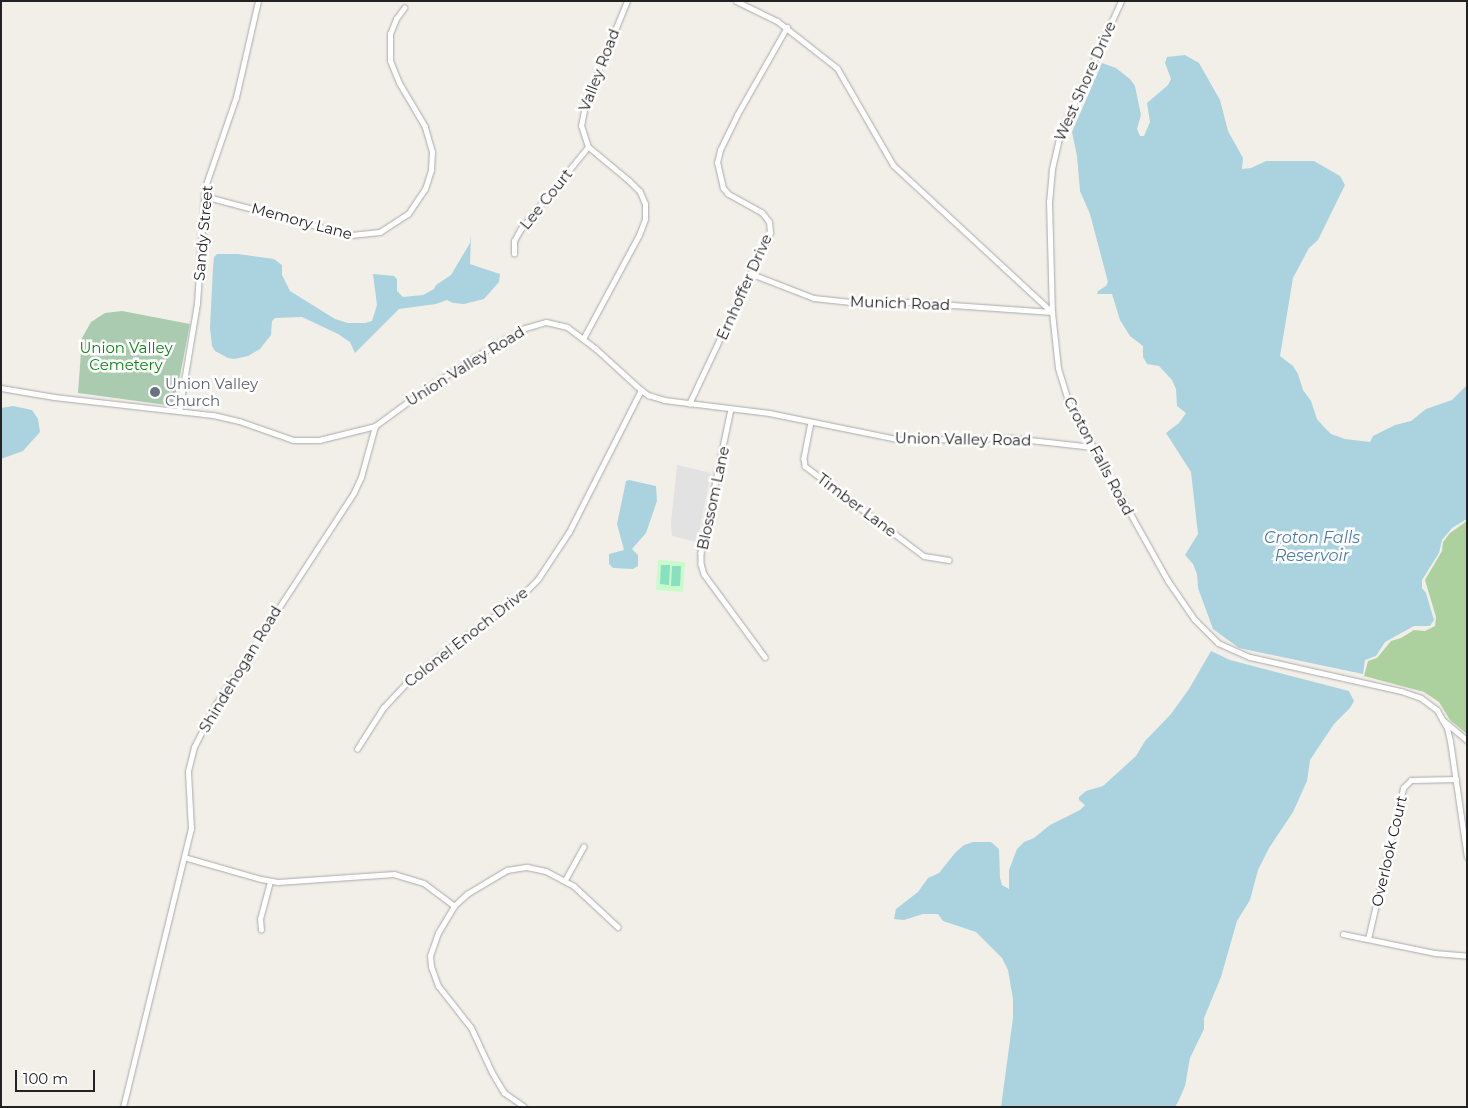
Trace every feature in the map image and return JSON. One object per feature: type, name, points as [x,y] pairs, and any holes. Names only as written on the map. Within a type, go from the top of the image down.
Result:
[{"type":"street","name":"Sandy Street","points":[[179,410],[197,303],[201,265],[204,196],[209,173],[236,97],[258,1]]},
{"type":"street","name":"Valley Road","points":[[588,147],[582,134],[582,110],[627,1]]},
{"type":"street","points":[[736,1],[767,15],[787,27],[837,68],[893,165],[1052,312]]},
{"type":"street","name":"West Shore Drive","points":[[1052,312],[1049,201],[1055,152],[1072,106],[1121,1]]},
{"type":"street","name":"Memory Lane","points":[[204,196],[351,235],[362,236],[380,232],[408,214],[425,189],[431,170],[432,152],[425,127],[399,82],[390,61],[390,34],[396,19],[404,8]]},
{"type":"street","name":"Ernhoffer Drive","points":[[689,404],[768,239],[769,222],[758,210],[728,194],[721,184],[717,163],[727,136],[787,27]]},
{"type":"street","name":"Lee Court","points":[[514,254],[514,241],[520,230],[588,147]]},
{"type":"street","points":[[583,339],[639,235],[646,212],[645,204],[635,186],[588,147]]},
{"type":"street","name":"Munich Road","points":[[752,274],[814,298],[860,303],[910,302],[1052,312]]},
{"type":"street","name":"Croton Falls Road","points":[[1052,312],[1062,386],[1069,404],[1168,581],[1194,619],[1218,643],[1250,657],[1413,695],[1433,706],[1443,720],[1450,741],[1465,825],[1467,857]]},
{"type":"street","name":"Union Valley Road","points":[[1,388],[60,398],[179,410],[239,421],[300,441],[341,436],[374,426],[451,372],[526,328],[539,323],[554,323],[568,327],[641,390],[654,398],[769,413],[902,440],[1012,438],[1092,447]]},
{"type":"street","name":"Colonel Enoch Drive","points":[[357,748],[387,703],[406,683],[458,641],[516,601],[542,573],[570,532],[590,496],[641,390]]},
{"type":"street","name":"Blossom Lane","points":[[731,409],[700,560],[704,574],[765,657]]},
{"type":"street","name":"Timber Lane","points":[[811,422],[804,458],[805,466],[924,556],[950,560]]},
{"type":"street","name":"Shindehogan Road","points":[[123,1107],[192,821],[188,772],[198,738],[216,704],[354,492],[361,477],[374,426]]},
{"type":"street","points":[[1443,720],[1467,740]]},
{"type":"street","name":"Overlook Court","points":[[1368,940],[1404,788],[1411,780],[1456,779]]},
{"type":"street","points":[[565,880],[583,847]]},
{"type":"street","points":[[184,856],[270,881],[290,882],[394,874],[424,883],[454,906]]},
{"type":"street","points":[[524,1107],[512,1100],[498,1085],[471,1028],[438,986],[433,976],[430,956],[438,933],[454,906],[477,887],[517,868],[538,868],[565,880],[586,896],[618,927]]},
{"type":"street","points":[[261,930],[260,919],[270,881]]},
{"type":"street","points":[[1344,934],[1434,953],[1467,956]]},
{"type":"green space","name":"Union Valley Cemetery","points":[[122,311],[190,324],[174,406],[78,393],[82,338],[91,322],[105,313]]},
{"type":"green space","points":[[1467,521],[1467,734],[1450,720],[1439,702],[1424,692],[1364,676],[1368,661],[1377,658],[1391,641],[1401,638],[1414,630],[1425,631],[1435,626],[1436,617],[1425,580],[1442,551],[1443,542],[1450,533]]},
{"type":"green space","points":[[658,560],[685,562],[683,592],[656,590]]},
{"type":"green space","points":[[661,565],[670,565],[669,585],[660,584]]},
{"type":"green space","points":[[672,566],[681,566],[680,586],[671,586]]},
{"type":"shaded area","points":[[677,465],[711,473],[697,542],[672,536],[671,523]]},
{"type":"water","name":"Croton Falls Reservoir","points":[[1185,55],[1199,63],[1220,100],[1228,131],[1243,158],[1242,169],[1251,168],[1266,161],[1314,161],[1340,176],[1345,185],[1318,240],[1309,248],[1293,278],[1280,356],[1293,366],[1298,374],[1303,390],[1311,401],[1317,419],[1331,434],[1345,439],[1370,442],[1373,436],[1395,425],[1411,421],[1426,409],[1452,400],[1467,385],[1467,519],[1452,528],[1442,540],[1439,553],[1422,580],[1422,588],[1426,593],[1434,620],[1430,626],[1414,626],[1385,642],[1376,656],[1365,660],[1363,674],[1239,648],[1213,629],[1198,588],[1197,574],[1193,564],[1185,555],[1198,534],[1191,472],[1166,433],[1179,423],[1186,413],[1177,406],[1176,389],[1172,380],[1159,366],[1147,364],[1143,357],[1143,346],[1130,336],[1120,320],[1112,294],[1097,294],[1108,282],[1090,214],[1080,191],[1077,156],[1072,132],[1102,63],[1116,68],[1130,79],[1135,86],[1141,115],[1137,129],[1140,136],[1144,136],[1150,122],[1147,103],[1168,85],[1171,79],[1165,63],[1167,57]]},
{"type":"water","points":[[471,235],[470,264],[500,274],[499,282],[484,299],[464,304],[453,303],[447,300],[436,304],[399,309],[355,353],[350,342],[338,334],[302,317],[275,318],[272,321],[271,335],[260,349],[248,356],[234,359],[228,358],[215,351],[212,346],[210,328],[213,267],[214,257],[217,254],[238,254],[274,259],[282,265],[282,275],[290,291],[335,319],[348,323],[365,323],[372,321],[377,305],[373,274],[394,276],[397,279],[397,291],[403,297],[423,295],[434,289],[436,285],[451,275],[470,243]]},
{"type":"water","points":[[13,406],[32,410],[38,419],[40,432],[23,451],[1,459],[1,408]]},
{"type":"water","points":[[626,481],[656,486],[657,501],[646,533],[632,549],[638,555],[638,566],[633,569],[613,568],[609,564],[609,554],[624,550],[617,524]]},
{"type":"water","points":[[1211,651],[1230,660],[1349,691],[1354,701],[1350,708],[1334,724],[1310,760],[1307,781],[1293,812],[1269,848],[1258,870],[1250,900],[1237,921],[1221,977],[1204,1018],[1204,1029],[1190,1058],[1185,1086],[1178,1102],[1175,1107],[1001,1107],[1013,1018],[1013,999],[1008,970],[1002,958],[976,932],[943,921],[938,914],[923,914],[904,920],[894,919],[896,909],[918,892],[928,878],[939,873],[964,845],[973,842],[991,842],[999,849],[1000,878],[1002,885],[1009,889],[1009,870],[1017,849],[1024,842],[1034,838],[1050,825],[1080,810],[1085,805],[1079,800],[1079,797],[1086,791],[1103,786],[1136,756],[1145,741],[1171,714],[1189,689]]},
{"type":"place","name":"Union Valley Church","points":[[155,392]]}]
